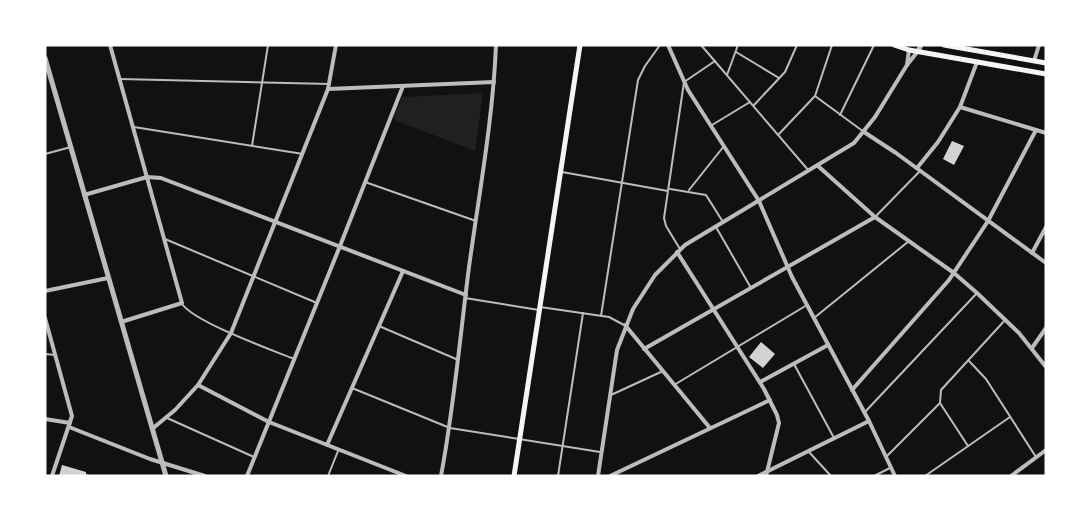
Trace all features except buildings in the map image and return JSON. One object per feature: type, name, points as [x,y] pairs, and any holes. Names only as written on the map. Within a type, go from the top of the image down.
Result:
[{"type":"main road","points":[[514,476],[580,45]]},
{"type":"main road","points":[[894,45],[1046,74]]},
{"type":"main road","points":[[944,45],[1046,63]]},
{"type":"street","points":[[110,45],[182,303],[121,322]]},
{"type":"street","points":[[152,429],[198,386],[231,333],[329,87],[336,45]]},
{"type":"street","points":[[441,476],[450,428],[494,82],[495,45]]},
{"type":"street","points":[[668,45],[684,82],[759,201],[787,268],[869,421],[895,476]]},
{"type":"street","points":[[1034,61],[1039,45]]},
{"type":"street","points":[[907,65],[910,47]]},
{"type":"street","points":[[598,476],[614,362],[625,325],[655,275],[679,251],[844,150],[864,132],[919,48]]},
{"type":"street","points":[[45,58],[166,476]]},
{"type":"street","points":[[919,169],[960,107],[977,62]]},
{"type":"street","points":[[329,87],[494,82]]},
{"type":"street","points":[[247,476],[403,86]]},
{"type":"street","points":[[960,107],[1046,133]]},
{"type":"street","points":[[852,390],[954,273],[988,221],[1036,130]]},
{"type":"street","points":[[864,132],[919,169],[1046,263]]},
{"type":"street","points":[[817,166],[875,217],[977,292],[1006,319],[1046,367]]},
{"type":"street","points":[[84,195],[147,177],[165,179],[465,296]]},
{"type":"street","points":[[644,349],[875,217]]},
{"type":"street","points":[[1032,253],[1046,226]]},
{"type":"street","points":[[679,251],[760,382],[777,415],[779,423],[766,474]]},
{"type":"street","points":[[327,445],[403,271]]},
{"type":"street","points":[[45,291],[108,278]]},
{"type":"street","points":[[45,318],[71,410],[69,425],[52,476]]},
{"type":"street","points":[[625,325],[710,428]]},
{"type":"street","points":[[1032,348],[1046,328]]},
{"type":"street","points":[[760,382],[828,345]]},
{"type":"street","points":[[198,386],[269,422],[406,476]]},
{"type":"street","points":[[610,476],[770,400]]},
{"type":"street","points":[[45,419],[69,425],[162,463],[205,476]]},
{"type":"street","points":[[758,476],[869,421]]},
{"type":"street","points":[[1011,476],[1046,450]]},
{"type":"lane","points":[[252,146],[268,45]]},
{"type":"lane","points":[[601,316],[638,80],[660,45]]},
{"type":"lane","points":[[701,45],[809,171]]},
{"type":"lane","points":[[727,75],[738,45]]},
{"type":"lane","points":[[753,106],[790,64],[798,45]]},
{"type":"lane","points":[[778,135],[815,96],[832,45]]},
{"type":"lane","points":[[840,115],[874,45]]},
{"type":"lane","points":[[736,52],[779,78]]},
{"type":"lane","points":[[679,251],[665,224],[684,82],[715,61]]},
{"type":"lane","points":[[119,79],[329,87]]},
{"type":"lane","points":[[815,96],[864,132]]},
{"type":"lane","points":[[712,125],[750,102]]},
{"type":"lane","points":[[133,127],[303,154]]},
{"type":"lane","points":[[688,191],[724,146]]},
{"type":"lane","points":[[45,154],[70,147]]},
{"type":"lane","points":[[875,217],[919,169]]},
{"type":"lane","points":[[561,172],[706,195],[723,222]]},
{"type":"lane","points":[[365,182],[476,222]]},
{"type":"lane","points":[[716,227],[751,288]]},
{"type":"lane","points":[[164,239],[317,303]]},
{"type":"lane","points":[[814,318],[909,241]]},
{"type":"lane","points":[[864,413],[977,292]]},
{"type":"lane","points":[[465,296],[601,316],[615,319],[625,325]]},
{"type":"lane","points":[[182,303],[190,312],[231,333],[294,359]]},
{"type":"lane","points":[[674,385],[807,305]]},
{"type":"lane","points":[[558,476],[583,313]]},
{"type":"lane","points":[[968,446],[940,403],[941,390],[1006,319]]},
{"type":"lane","points":[[379,326],[458,359]]},
{"type":"lane","points":[[45,354],[56,355]]},
{"type":"lane","points":[[969,360],[986,379],[1036,457]]},
{"type":"lane","points":[[794,364],[834,438]]},
{"type":"lane","points":[[609,396],[663,371]]},
{"type":"lane","points":[[352,388],[450,428],[601,452]]},
{"type":"lane","points":[[886,457],[940,403]]},
{"type":"lane","points":[[166,417],[254,457]]},
{"type":"lane","points":[[925,476],[1010,417]]},
{"type":"lane","points":[[328,476],[339,450]]},
{"type":"lane","points":[[808,451],[831,476]]},
{"type":"lane","points":[[874,476],[891,468]]},
{"type":"shaded area","points":[[483,93],[475,151],[397,121],[394,116],[402,97]]}]
